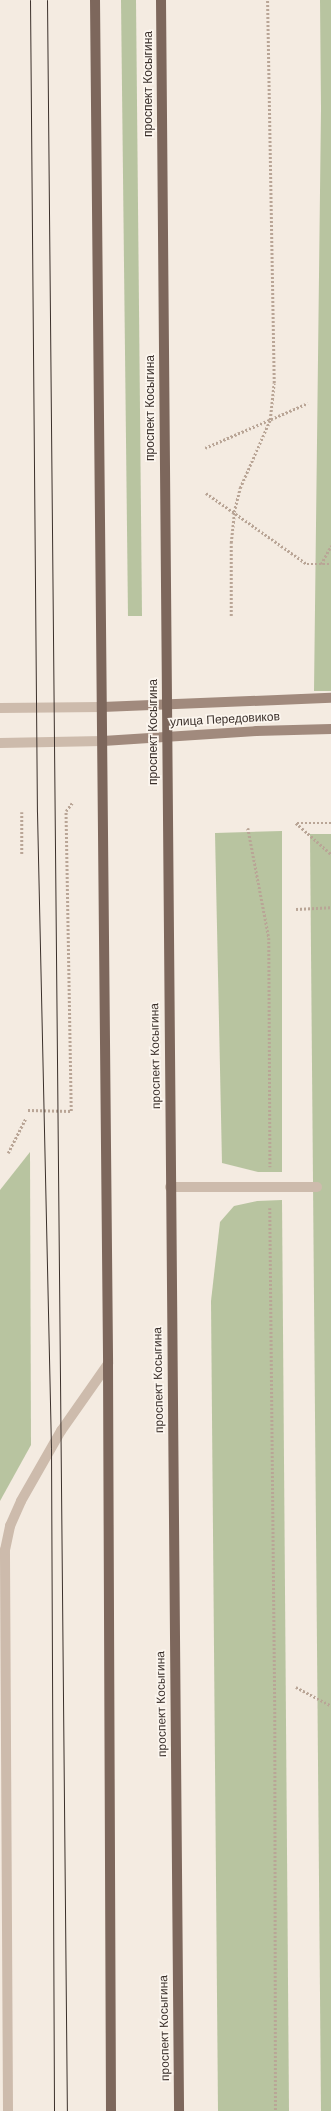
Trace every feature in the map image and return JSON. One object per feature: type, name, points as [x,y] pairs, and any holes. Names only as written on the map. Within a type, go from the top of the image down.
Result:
[{"type":"main road","points":[[95,0],[108,1364],[111,2111]]},
{"type":"main road","name":"проспект Косыгина","points":[[161,0],[179,2111]]},
{"type":"main road","name":"улица Передовиков","points":[[102,707],[167,703],[331,698]]},
{"type":"main road","name":"улица Передовиков","points":[[103,741],[167,736],[331,729]]},
{"type":"street","name":"улица Передовиков","points":[[0,708],[102,707]]},
{"type":"street","name":"улица Передовиков","points":[[0,742],[103,741]]},
{"type":"street","points":[[170,1187],[317,1187]]},
{"type":"street","points":[[8,2111],[3,1913],[2,1550],[10,1526],[21,1501],[61,1431],[108,1364]]},
{"type":"path","points":[[231,616],[230,543],[234,512],[240,488],[270,420],[274,383],[267,0]]},
{"type":"path","points":[[205,448],[308,403]]},
{"type":"path","points":[[206,493],[307,564],[331,564]]},
{"type":"path","points":[[320,564],[331,546]]},
{"type":"path","points":[[28,1110],[71,1111],[66,811],[72,803]]},
{"type":"path","points":[[22,812],[22,855]]},
{"type":"path","points":[[331,823],[296,823],[331,854]]},
{"type":"path","points":[[248,828],[269,938],[275,1708],[276,2111]]},
{"type":"path","points":[[296,909],[331,907]]},
{"type":"path","points":[[8,1153],[25,1119]]},
{"type":"path","points":[[296,1687],[331,1706]]},
{"type":"green space","points":[[121,0],[136,0],[142,616],[128,616]]},
{"type":"green space","points":[[320,0],[331,0],[331,691],[314,691],[321,109]]},
{"type":"green space","points":[[282,831],[282,1172],[258,1172],[222,1163],[215,833]]},
{"type":"green space","points":[[310,834],[331,834],[331,2111],[321,2111]]},
{"type":"green space","points":[[30,1152],[31,1445],[0,1501],[0,1190]]},
{"type":"green space","points":[[282,1200],[289,2111],[218,2111],[211,1301],[220,1222],[234,1206],[257,1201]]},
{"type":"tram line","points":[[30,0],[37,812],[51,1448],[54,2111]]},
{"type":"tram line","points":[[47,0],[67,2111]]}]
